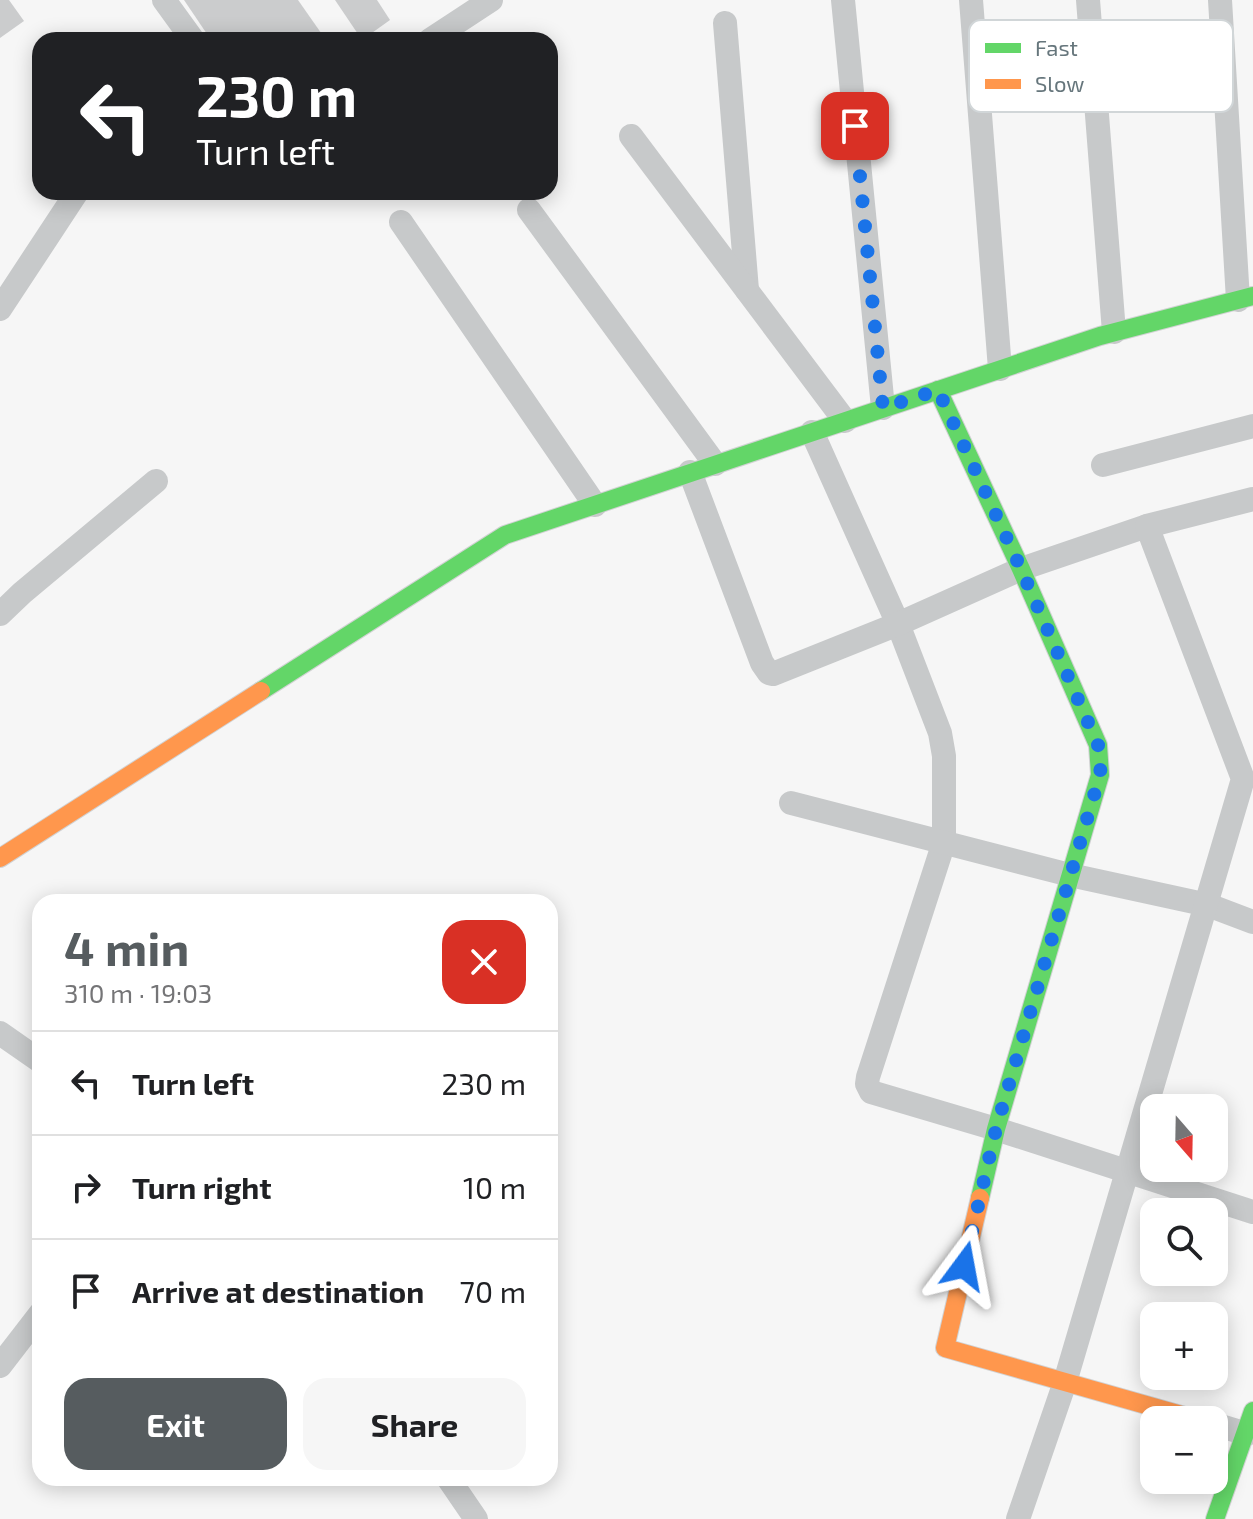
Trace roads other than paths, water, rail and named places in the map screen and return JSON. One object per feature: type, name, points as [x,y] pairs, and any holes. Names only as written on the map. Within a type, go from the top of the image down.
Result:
[{"type":"main road","points":[[0,858],[505,535],[1114,332],[1246,298]]},
{"type":"main road","points":[[938,390],[1021,569],[1100,752],[1100,775],[996,1129],[945,1348],[1150,1406]]},
{"type":"main road","points":[[1215,1519],[1250,1422]]},
{"type":"street","points":[[164,0],[187,32]]},
{"type":"street","points":[[442,32],[491,0]]},
{"type":"street","points":[[843,0],[883,408]]},
{"type":"street","points":[[971,0],[973,20]]},
{"type":"street","points":[[1088,0],[1090,20]]},
{"type":"street","points":[[1220,0],[1222,20]]},
{"type":"street","points":[[725,23],[747,290]]},
{"type":"street","points":[[980,112],[1000,369]]},
{"type":"street","points":[[1097,112],[1114,332]]},
{"type":"street","points":[[1230,112],[1246,298]]},
{"type":"street","points":[[631,136],[845,421]]},
{"type":"street","points":[[0,309],[72,200]]},
{"type":"street","points":[[529,210],[715,464]]},
{"type":"street","points":[[401,222],[595,505]]},
{"type":"street","points":[[1103,465],[1253,426]]},
{"type":"street","points":[[812,432],[898,624],[940,733],[944,756],[944,842],[867,1084],[875,1095],[996,1129],[1253,1212]]},
{"type":"street","points":[[690,472],[762,663],[769,673],[779,673],[898,624],[1021,569],[1147,526],[1253,499]]},
{"type":"street","points":[[0,614],[156,481]]},
{"type":"street","points":[[1018,1519],[1065,1382],[1243,779],[1147,526]]},
{"type":"street","points":[[791,803],[1070,875],[1208,905],[1253,922]]},
{"type":"street","points":[[3,1040],[32,1056]]},
{"type":"street","points":[[0,1366],[32,1324]]},
{"type":"street","points":[[1228,1423],[1250,1422]]},
{"type":"street","points":[[453,1486],[476,1519]]}]
